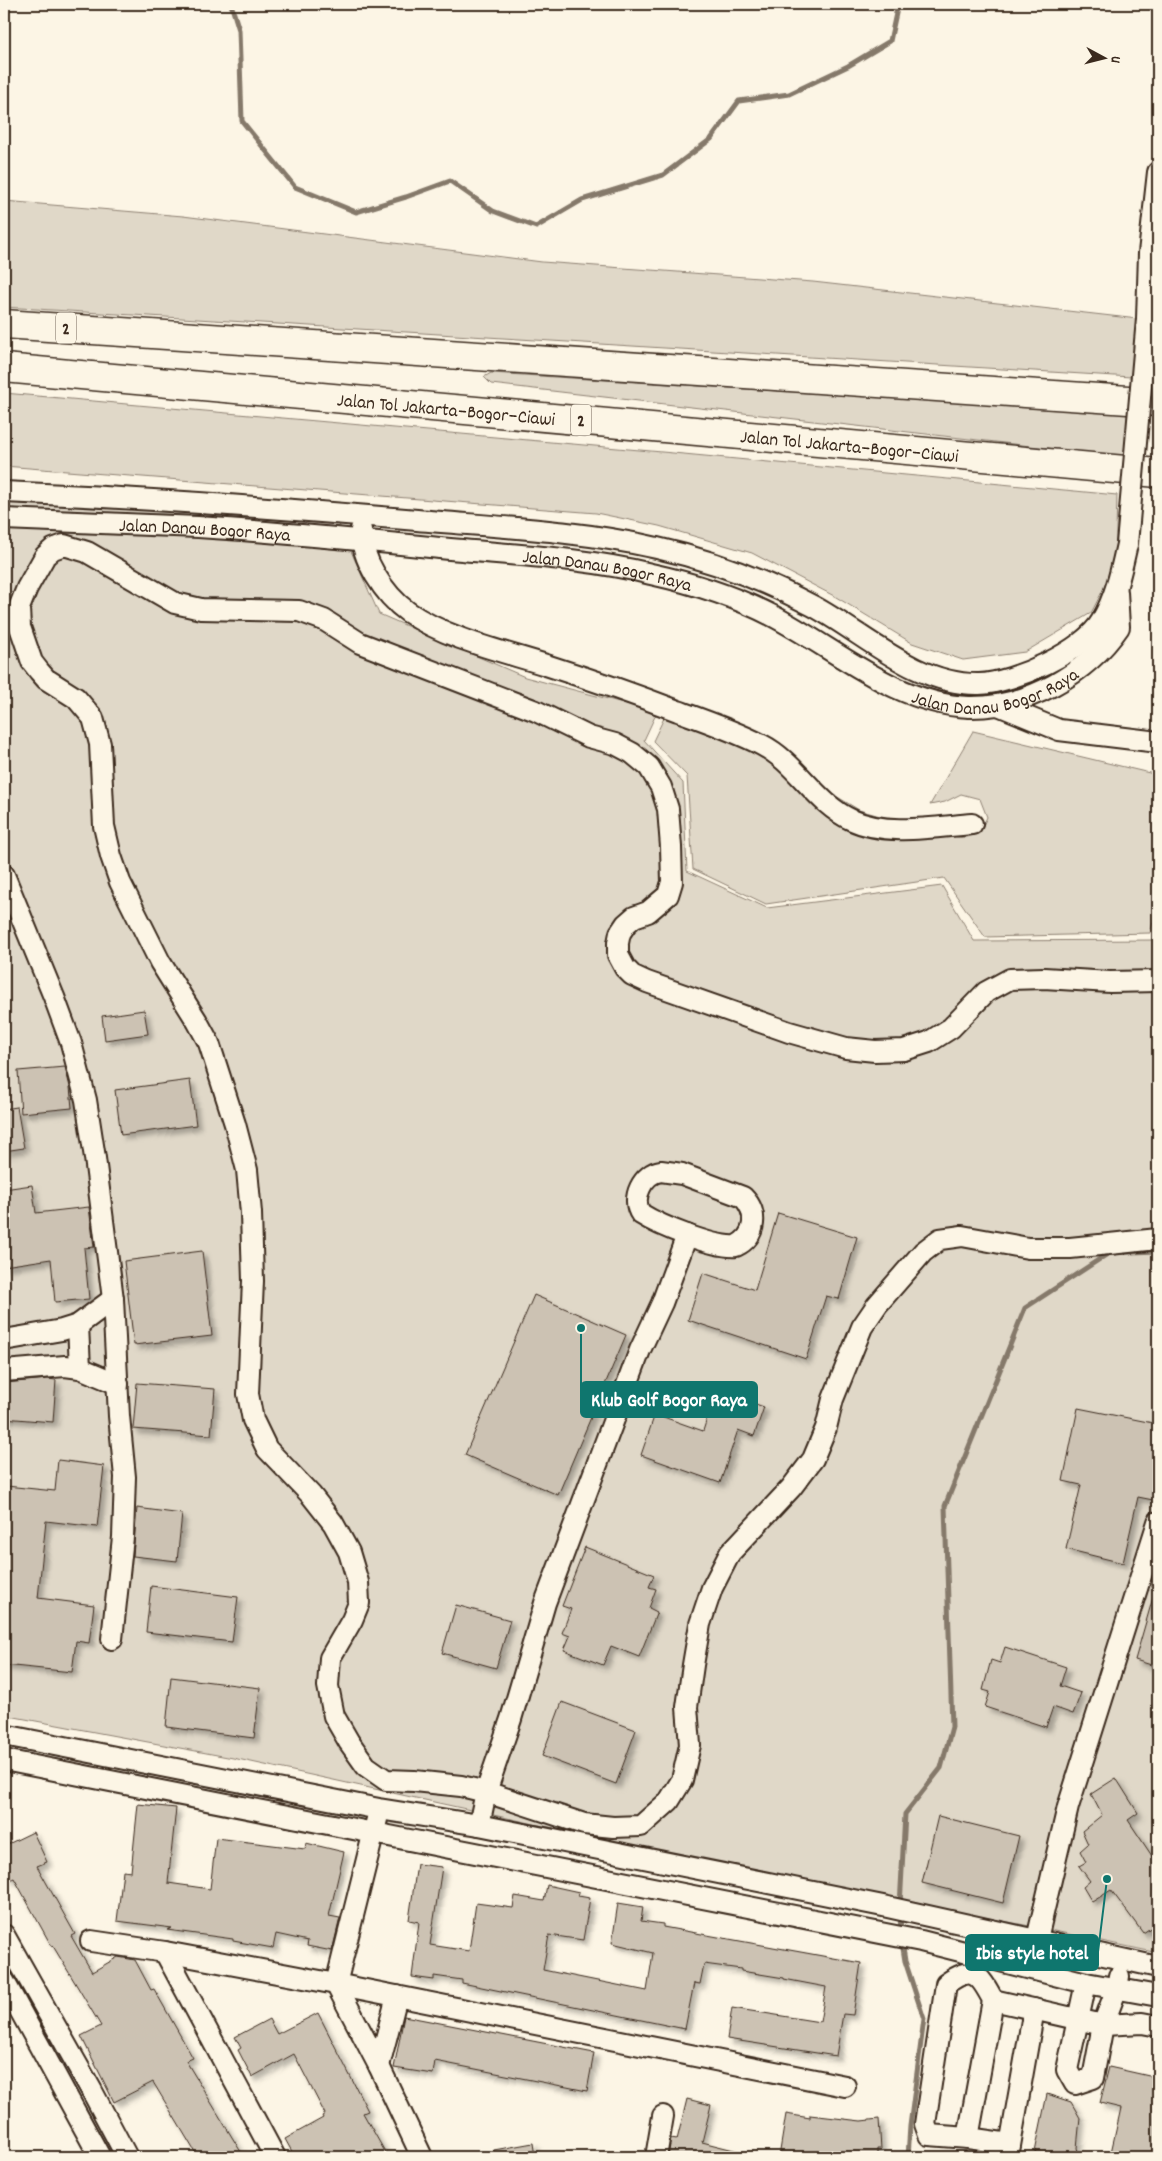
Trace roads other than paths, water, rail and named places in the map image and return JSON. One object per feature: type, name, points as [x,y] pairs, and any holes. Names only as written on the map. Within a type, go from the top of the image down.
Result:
[{"type":"highway","name":"2","points":[[4,324],[1158,402]]},
{"type":"highway","name":"Jalan Tol Jakarta–Bogor–Ciawi","points":[[4,368],[1158,473]]},
{"type":"street","name":"Jalan Danau Bogor Raya","points":[[4,492],[101,496],[361,514],[502,526],[588,536],[655,547],[699,558],[759,580],[814,607],[906,663],[935,677],[960,682],[992,683],[1024,674],[1061,656],[1081,641],[1100,624],[1116,590],[1127,544],[1146,319],[1149,253],[1158,172]]},
{"type":"street","points":[[361,514],[361,541],[368,559],[391,597],[408,612],[444,630],[482,645],[603,683],[721,727],[755,742],[778,754],[823,800],[852,820],[888,828],[909,829],[972,824]]},
{"type":"street","name":"Jalan Danau Bogor Raya","points":[[4,519],[201,527],[598,564],[650,574],[716,593],[771,615],[869,673],[917,697],[946,705],[998,705],[1038,693],[1068,677],[1097,654],[1119,627],[1116,590]]},
{"type":"street","points":[[1158,981],[1110,982],[1036,978],[1010,979],[986,992],[951,1028],[929,1042],[904,1050],[874,1052],[846,1048],[789,1032],[655,985],[632,975],[624,968],[618,955],[620,933],[634,917],[648,912],[662,902],[668,895],[672,882],[668,810],[662,787],[649,767],[632,753],[615,744],[589,736],[536,711],[367,646],[324,620],[299,611],[201,610],[175,603],[87,552],[64,545],[53,549],[45,556],[27,588],[19,608],[20,627],[28,652],[38,671],[46,679],[76,698],[93,718],[100,744],[104,826],[120,882],[160,962],[209,1044],[247,1170],[251,1213],[253,1281],[248,1394],[253,1420],[267,1448],[311,1495],[333,1523],[348,1552],[358,1582],[359,1603],[352,1620],[330,1658],[328,1686],[334,1716],[366,1766],[386,1780],[462,1786],[584,1824],[613,1827],[641,1826],[669,1801],[682,1780],[690,1745],[687,1707],[693,1665],[700,1624],[712,1588],[730,1553],[792,1488],[813,1459],[826,1428],[833,1399],[862,1327],[877,1306],[923,1252],[940,1239],[962,1236],[1028,1248],[1070,1248],[1158,1239]]},
{"type":"street","points":[[998,705],[1059,730],[1158,742]]},
{"type":"street","points":[[4,875],[54,997],[70,1043],[86,1100],[114,1299],[125,1477],[123,1537],[112,1639]]},
{"type":"street","points":[[667,1171],[682,1174],[736,1193],[743,1197],[752,1208],[754,1215],[751,1233],[747,1239],[736,1246],[720,1245],[687,1234],[653,1222],[638,1211],[637,1201],[640,1188],[645,1180],[655,1172],[667,1171]]},
{"type":"street","points":[[479,1825],[486,1792],[511,1719],[545,1604],[640,1350],[662,1303],[687,1234]]},
{"type":"street","points":[[4,1340],[62,1330],[78,1325],[114,1299]]},
{"type":"street","points":[[78,1325],[80,1368]]},
{"type":"street","points":[[4,1371],[65,1366],[80,1368],[118,1384]]},
{"type":"street","points":[[1037,1939],[1068,1807],[1158,1522]]},
{"type":"street","points":[[4,1735],[379,1809],[479,1825],[882,1906],[1158,1967]]},
{"type":"street","points":[[4,1760],[921,1941],[1086,1983],[1158,1996]]},
{"type":"street","points":[[379,1809],[336,1984],[379,2066],[422,2157]]},
{"type":"street","points":[[4,1935],[127,2157]]},
{"type":"street","points":[[91,1941],[165,1952],[336,1984],[845,2086]]},
{"type":"street","points":[[165,1952],[275,2157]]},
{"type":"street","points":[[1086,1983],[1067,2070],[1075,2084],[1093,2078],[1103,2025],[1117,1988],[1122,1960]]},
{"type":"street","points":[[23,1969],[4,1981],[100,2157]]},
{"type":"street","points":[[968,2138],[993,2000],[985,1984],[974,1974],[960,1973],[946,1984],[925,2124],[929,2135],[968,2138],[1009,2151],[1034,2009]]},
{"type":"street","points":[[379,2066],[397,1996]]},
{"type":"street","points":[[993,2000],[1103,2025],[1142,2023],[1158,2026]]},
{"type":"street","points":[[656,2157],[663,2116]]},
{"type":"waterway","points":[[231,4],[239,30],[242,121],[295,187],[356,212],[450,181],[493,211],[536,227],[582,200],[663,175],[711,139],[739,101],[789,94],[848,66],[890,41],[898,4]]},
{"type":"waterway","points":[[900,1906],[905,1814],[941,1768],[952,1727],[945,1506],[1025,1308],[1109,1253],[1158,1251]]},
{"type":"waterway","points":[[900,1914],[901,1933]]},
{"type":"waterway","points":[[902,1942],[905,1961],[924,2019],[910,2126],[908,2157]]},
{"type":"place","name":"Klub Golf Bogor Raya","points":[[581,1328]]},
{"type":"place","name":"Ibis style hotel","points":[[1107,1879]]}]
